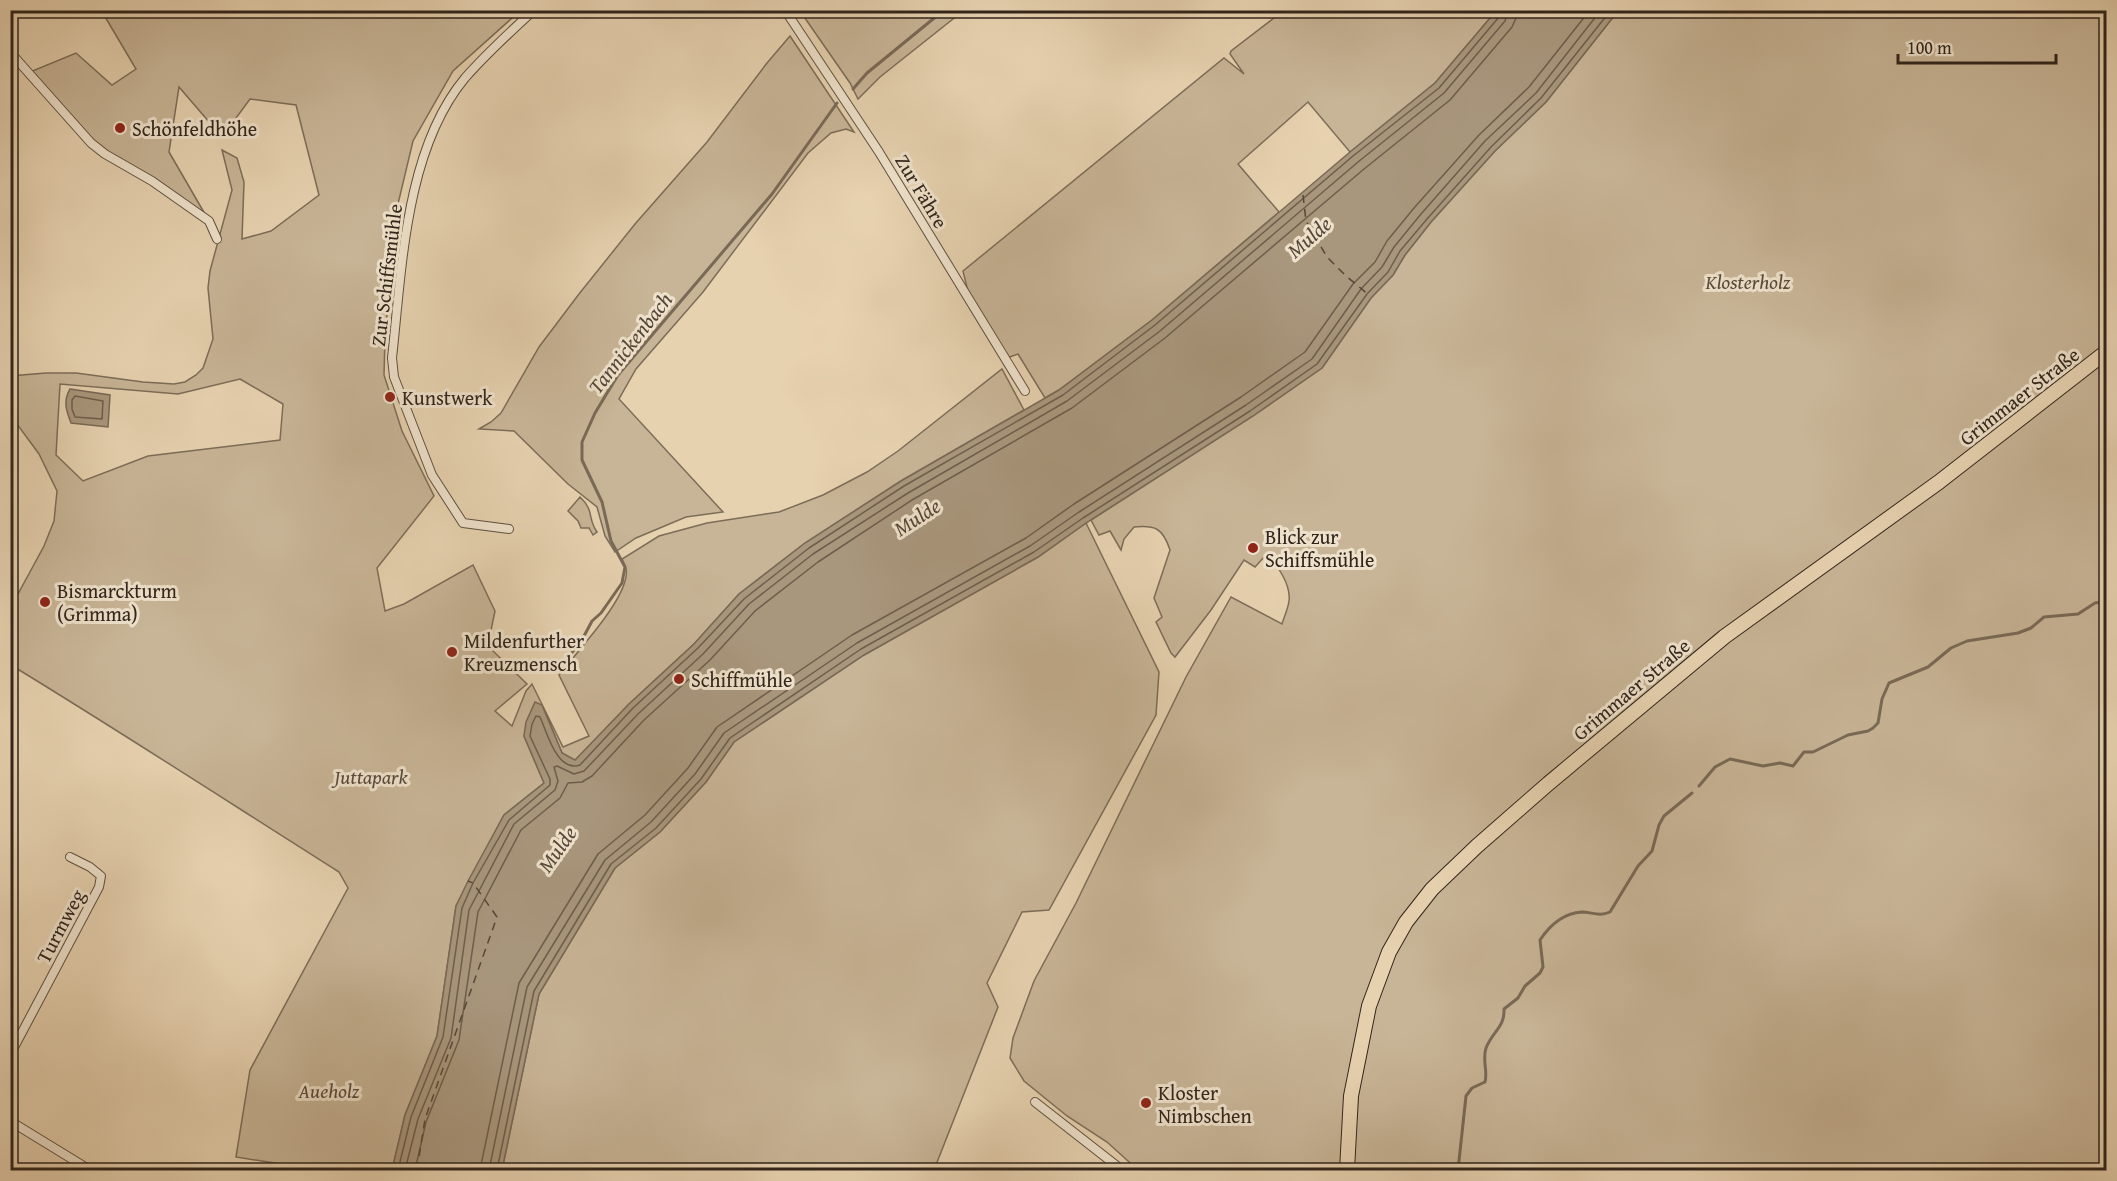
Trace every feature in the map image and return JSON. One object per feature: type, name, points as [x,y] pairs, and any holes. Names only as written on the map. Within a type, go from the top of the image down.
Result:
[{"type":"main road","name":"Grimmaer Straße","points":[[1347,1170],[1351,1096],[1369,1006],[1389,952],[1406,922],[1432,889],[1549,783],[1724,637],[1939,482],[2106,352]]},
{"type":"street","name":"Zur Schiffsmühle","points":[[508,529],[463,523],[446,499],[432,476],[404,406],[394,377],[392,358],[409,211],[418,174],[436,126],[464,79],[534,10]]},
{"type":"street","name":"Zur Fähre","points":[[785,10],[879,152],[1025,391]]},
{"type":"street","points":[[10,52],[91,143],[105,154],[152,181],[209,222],[217,239]]},
{"type":"street","name":"Turmweg","points":[[10,1055],[99,887],[101,876],[90,867],[70,857]]},
{"type":"street","points":[[1035,1102],[1122,1170]]},
{"type":"street","points":[[10,1121],[90,1170]]},
{"type":"green space","points":[[521,10],[453,71],[413,141],[397,208],[385,337],[384,375],[402,431],[434,496],[377,568],[385,611],[404,604],[473,565],[495,611],[490,635],[493,651],[527,684],[495,711],[512,726],[526,691],[532,684],[563,747],[589,736],[559,675],[606,617],[621,592],[626,575],[622,559],[659,536],[707,523],[779,512],[823,495],[867,472],[898,451],[1002,369],[1024,410],[901,481],[805,543],[739,594],[694,644],[629,704],[575,761],[562,753],[542,705],[524,736],[544,783],[504,815],[456,906],[437,1036],[405,1115],[392,1170],[293,1170],[293,1166],[236,1157],[250,1070],[348,888],[339,872],[11,665],[11,607],[44,546],[54,521],[57,491],[39,454],[17,424],[11,421],[10,376],[76,373],[143,382],[174,384],[185,382],[203,368],[213,339],[208,288],[210,271],[232,190],[222,150],[237,158],[244,182],[242,239],[271,231],[319,195],[296,105],[250,99],[222,137],[179,87],[169,152],[209,221],[105,154],[30,72],[76,53],[112,85],[136,69],[104,15],[90,11]],"holes":[[[240,379],[283,404],[280,440],[148,456],[83,481],[56,455],[60,384],[178,394]]]},
{"type":"green space","points":[[800,11],[963,11],[880,77],[858,99],[850,83]]},
{"type":"green space","points":[[1283,11],[1496,11],[1435,83],[1350,152],[1308,102],[1238,164],[1279,212],[1152,320],[1045,398],[1018,354],[1004,359],[971,304],[963,271],[1224,58],[1244,74],[1230,54],[1231,51]]},
{"type":"green space","name":"Klosterholz","points":[[1618,11],[2106,11],[2106,345],[1936,479],[1779,589],[1546,779],[1384,949],[1363,1005],[1351,1060],[1341,1170],[1138,1170],[1107,1142],[1067,1116],[1024,1081],[1010,1058],[1013,1038],[1034,981],[1076,903],[1186,677],[1231,597],[1282,624],[1288,607],[1289,595],[1283,576],[1270,559],[1265,556],[1255,567],[1244,560],[1211,610],[1175,657],[1156,622],[1162,617],[1154,598],[1170,550],[1164,537],[1153,528],[1134,527],[1124,539],[1121,550],[1110,531],[1099,535],[1091,520],[1253,416],[1322,368],[1371,298],[1393,275],[1405,255],[1431,222],[1495,151],[1546,102]]},
{"type":"green space","points":[[790,36],[854,132],[846,129],[831,133],[808,153],[703,292],[636,369],[619,399],[723,512],[686,517],[636,538],[615,552],[605,536],[597,507],[568,484],[514,431],[479,429],[501,413],[539,347],[579,294],[635,224],[707,142]]},
{"type":"green space","points":[[2106,358],[2106,1170],[1353,1170],[1364,1049],[1379,989],[1405,935],[1442,887],[1485,844],[1684,675]]},
{"type":"green space","points":[[580,497],[588,506],[597,532],[593,535],[589,528],[581,528],[578,521],[568,511]]},
{"type":"green space","points":[[1086,523],[1159,672],[1156,715],[1049,910],[1022,912],[987,983],[998,1007],[934,1170],[502,1170],[539,994],[615,868],[660,832],[706,782],[734,742],[864,655],[1038,557]]},
{"type":"water","name":"Mulde","points":[[1496,11],[1618,11],[1546,102],[1495,151],[1431,222],[1405,255],[1393,275],[1371,298],[1322,368],[1038,557],[864,655],[734,742],[706,782],[660,832],[615,868],[539,994],[502,1170],[392,1170],[405,1115],[437,1036],[456,906],[504,815],[544,783],[524,736],[526,722],[535,702],[542,705],[562,753],[575,760],[629,704],[694,644],[739,594],[805,543],[901,481],[1059,390],[1152,320],[1435,83]]},
{"type":"water","points":[[70,389],[110,395],[108,427],[71,423],[66,406],[66,398]]},
{"type":"waterway","name":"Tannickenbach","points":[[853,89],[867,73],[944,10]]},
{"type":"waterway","name":"Tannickenbach","points":[[567,659],[583,638],[592,621],[601,613],[622,583],[625,567],[611,541],[602,502],[582,460],[582,442],[595,413],[618,375],[772,194],[837,103]]},
{"type":"waterway","points":[[1699,786],[1715,767],[1730,759],[1763,766],[1780,763],[1793,766],[1804,752],[1813,752],[1848,735],[1868,731],[1878,723],[1882,699],[1889,683],[1928,667],[1951,648],[1967,641],[2018,633],[2031,628],[2044,617],[2078,614],[2095,603],[2106,601]]},
{"type":"waterway","points":[[1458,1170],[1466,1096],[1472,1088],[1485,1082],[1486,1048],[1500,1025],[1504,1009],[1518,998],[1525,986],[1540,973],[1543,967],[1540,940],[1548,929],[1563,917],[1582,912],[1599,914],[1610,912],[1638,866],[1652,851],[1659,825],[1664,816],[1692,793]]},
{"type":"ferry route","points":[[1303,195],[1306,221],[1327,257],[1369,295]]},
{"type":"ferry route","points":[[417,1170],[425,1119],[497,917],[473,883],[468,881]]},
{"type":"place","name":"Schönfeldhöhe","points":[[120,128]]},
{"type":"place","name":"Kunstwerk","points":[[390,397]]},
{"type":"place","name":"Blick zur Schiffsmühle","points":[[1253,548]]},
{"type":"place","name":"Bismarckturm (Grimma)","points":[[45,602]]},
{"type":"place","name":"Mildenfurther Kreuzmensch","points":[[452,652]]},
{"type":"place","name":"Schiffmühle","points":[[679,679]]},
{"type":"place","name":"Kloster Nimbschen","points":[[1146,1103]]},
{"type":"park label","name":"Juttapark","points":[[371,776]]},
{"type":"park label","name":"Aueholz","points":[[329,1090]]}]
